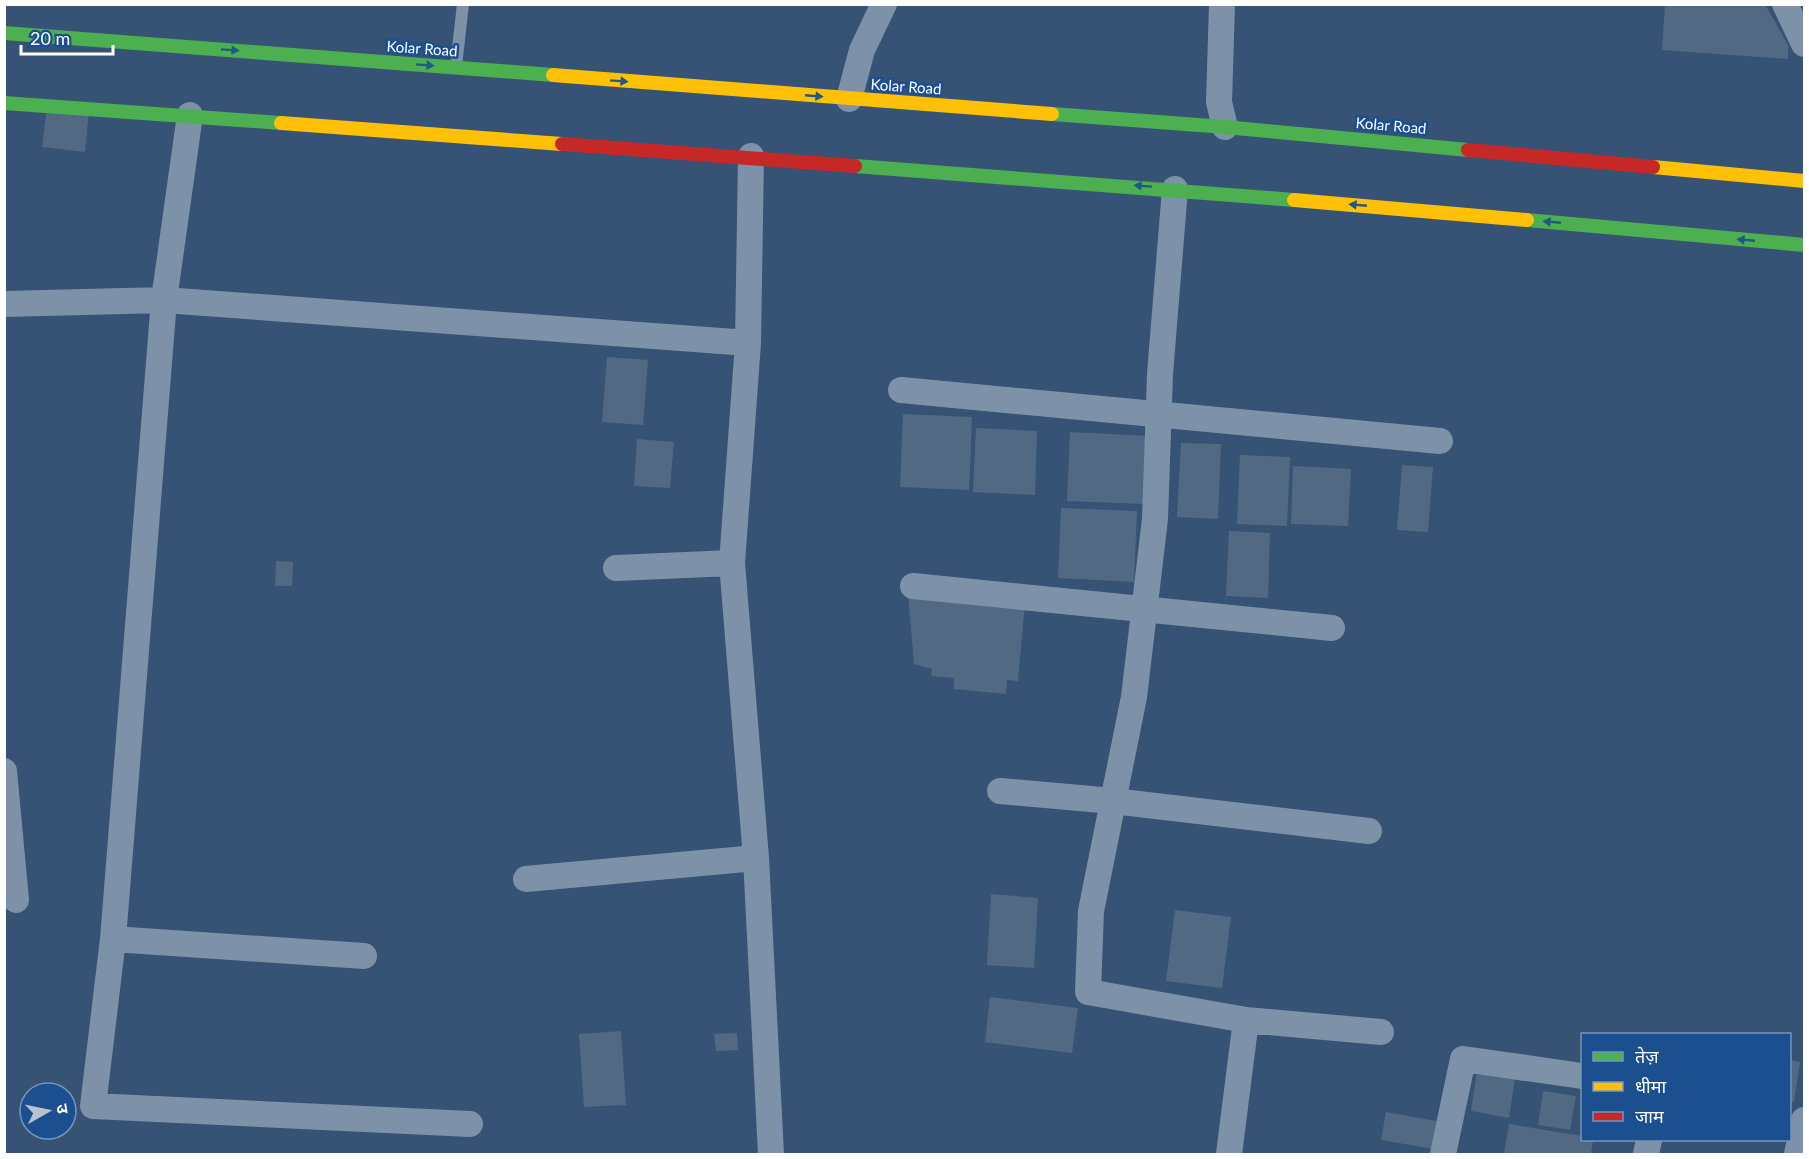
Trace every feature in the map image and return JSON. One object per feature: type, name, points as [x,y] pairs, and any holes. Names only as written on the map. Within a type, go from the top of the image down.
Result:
[{"type":"main road","name":"Kolar Road","points":[[4,33],[1225,127],[1804,181]]},
{"type":"main road","points":[[4,103],[751,156],[1175,189],[1804,245]]},
{"type":"street","points":[[849,99],[862,50],[884,4]]},
{"type":"street","points":[[1222,4],[1219,102],[1225,127]]},
{"type":"street","points":[[1785,4],[1804,44]]},
{"type":"street","points":[[190,115],[164,300],[113,939],[93,1106],[470,1124]]},
{"type":"street","points":[[751,156],[748,343],[732,563],[756,858],[771,1155]]},
{"type":"street","points":[[1175,189],[1160,374],[1155,519],[1134,697],[1091,911],[1088,992],[1246,1020],[1381,1032]]},
{"type":"street","points":[[4,304],[164,300],[748,343]]},
{"type":"street","points":[[901,390],[1440,441]]},
{"type":"street","points":[[616,568],[732,563]]},
{"type":"street","points":[[913,586],[1332,628]]},
{"type":"street","points":[[4,771],[16,900]]},
{"type":"street","points":[[1000,790],[1369,831]]},
{"type":"street","points":[[526,879],[756,858]]},
{"type":"street","points":[[113,939],[364,956]]},
{"type":"street","points":[[1229,1155],[1246,1020]]},
{"type":"street","points":[[1443,1155],[1463,1059],[1581,1076]]},
{"type":"street","points":[[1797,1155],[1804,1120]]},
{"type":"lane","points":[[456,68],[463,4]]},
{"type":"building","points":[[1665,4],[1765,4],[1788,45],[1788,59],[1662,50]]},
{"type":"building","points":[[47,107],[89,111],[85,152],[42,147]]},
{"type":"building","points":[[607,357],[648,360],[643,425],[602,422]]},
{"type":"building","points":[[903,414],[972,417],[969,490],[900,487]]},
{"type":"building","points":[[976,428],[1037,431],[1035,495],[973,492]]},
{"type":"building","points":[[1070,432],[1148,436],[1145,504],[1067,501]]},
{"type":"building","points":[[637,439],[674,442],[670,488],[634,486]]},
{"type":"building","points":[[1181,443],[1221,444],[1218,519],[1177,517]]},
{"type":"building","points":[[1240,455],[1290,457],[1287,526],[1237,524]]},
{"type":"building","points":[[1402,465],[1433,467],[1428,532],[1397,530]]},
{"type":"building","points":[[1293,466],[1351,469],[1348,526],[1291,524]]},
{"type":"building","points":[[1061,508],[1137,511],[1134,582],[1058,578]]},
{"type":"building","points":[[1229,531],[1270,533],[1268,598],[1226,596]]},
{"type":"building","points":[[276,561],[293,562],[292,586],[275,586]]},
{"type":"building","points":[[908,594],[1025,603],[1018,681],[1007,680],[1006,694],[954,689],[954,678],[931,676],[932,669],[914,664]]},
{"type":"building","points":[[991,894],[1038,898],[1034,968],[987,965]]},
{"type":"building","points":[[1175,910],[1231,917],[1222,988],[1166,981]]},
{"type":"building","points":[[990,997],[1078,1008],[1072,1053],[985,1042]]},
{"type":"building","points":[[621,1031],[626,1105],[584,1107],[579,1034]]},
{"type":"building","points":[[737,1033],[738,1050],[716,1051],[714,1034]]},
{"type":"building","points":[[1791,1060],[1800,1062],[1794,1102],[1791,1101]]},
{"type":"building","points":[[1477,1071],[1515,1078],[1509,1118],[1471,1111]]},
{"type":"building","points":[[1543,1091],[1576,1096],[1570,1130],[1538,1125]]},
{"type":"building","points":[[1386,1112],[1437,1121],[1433,1149],[1381,1140]]},
{"type":"building","points":[[1509,1124],[1581,1136],[1581,1141],[1593,1141],[1591,1154],[1504,1154]]},
{"type":"traffic: fast","points":[[4,33],[553,75]]},
{"type":"traffic: fast","points":[[4,103],[281,123]]},
{"type":"traffic: fast","points":[[1052,114],[1225,127],[1468,150]]},
{"type":"traffic: fast","points":[[855,166],[1294,200]]},
{"type":"traffic: fast","points":[[1527,220],[1804,245]]},
{"type":"traffic: slow","points":[[553,75],[1052,114]]},
{"type":"traffic: slow","points":[[281,123],[562,144]]},
{"type":"traffic: slow","points":[[1653,167],[1804,181]]},
{"type":"traffic: slow","points":[[1294,200],[1527,220]]},
{"type":"traffic: jam","points":[[562,144],[855,166]]},
{"type":"traffic: jam","points":[[1468,150],[1653,167]]}]
